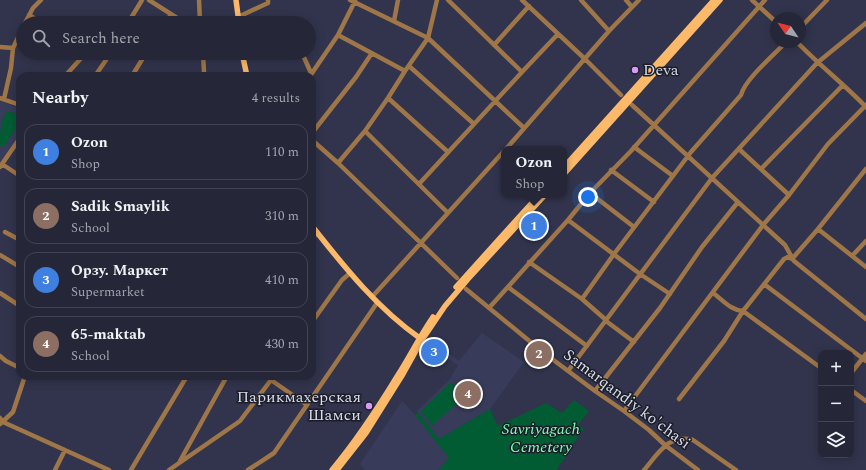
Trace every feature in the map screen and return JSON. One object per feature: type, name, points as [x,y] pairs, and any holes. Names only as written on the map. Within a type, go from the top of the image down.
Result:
[{"type":"main road","points":[[236,0],[238,16]]},
{"type":"main road","points":[[567,164],[714,0]]},
{"type":"main road","points":[[567,171],[720,0]]},
{"type":"main road","points":[[244,60],[246,72]]},
{"type":"main road","points":[[332,470],[363,430],[440,307],[464,278],[536,198]]},
{"type":"main road","points":[[337,470],[366,432],[403,374],[421,339],[445,306],[542,198]]},
{"type":"main road","points":[[317,232],[350,273],[377,303],[421,339]]},
{"type":"street","points":[[29,15],[33,8],[41,0]]},
{"type":"street","points":[[132,16],[142,0]]},
{"type":"street","points":[[149,0],[175,16]]},
{"type":"street","points":[[199,0],[199,16]]},
{"type":"street","points":[[245,16],[268,3],[268,0]]},
{"type":"street","points":[[394,21],[398,0]]},
{"type":"street","points":[[338,163],[365,131],[428,38],[437,0]]},
{"type":"street","points":[[448,0],[522,72]]},
{"type":"street","points":[[522,0],[621,95]]},
{"type":"street","points":[[581,0],[609,31]]},
{"type":"street","points":[[626,0],[632,7]]},
{"type":"street","points":[[508,146],[609,31],[639,0]]},
{"type":"street","points":[[752,0],[770,17]]},
{"type":"street","points":[[489,308],[568,220],[590,193],[654,125],[765,0]]},
{"type":"street","points":[[806,22],[827,0]]},
{"type":"street","points":[[313,72],[338,35],[353,1],[428,38],[524,128]]},
{"type":"street","points":[[494,45],[529,6]]},
{"type":"street","points":[[568,371],[712,178],[817,63],[866,22]]},
{"type":"street","points":[[420,184],[558,34]]},
{"type":"street","points":[[338,35],[405,71]]},
{"type":"street","points":[[16,42],[13,48],[11,68],[2,98],[16,103]]},
{"type":"street","points":[[0,47],[13,48]]},
{"type":"street","points":[[582,299],[688,155],[741,95],[742,90],[750,79],[780,48]]},
{"type":"street","points":[[624,411],[763,224],[789,195],[828,144],[866,106],[817,63],[803,48]]},
{"type":"street","points":[[316,128],[356,77],[372,53]]},
{"type":"street","points":[[69,72],[79,60]]},
{"type":"street","points":[[98,72],[106,60]]},
{"type":"street","points":[[134,72],[142,60]]},
{"type":"street","points":[[203,60],[204,72]]},
{"type":"street","points":[[305,60],[310,72]]},
{"type":"street","points":[[409,66],[474,124]]},
{"type":"street","points":[[761,169],[843,85]]},
{"type":"street","points":[[388,98],[448,152]]},
{"type":"street","points":[[632,105],[785,245],[792,259],[866,319]]},
{"type":"street","points":[[365,131],[448,213]]},
{"type":"street","points":[[16,144],[1,166],[16,174]]},
{"type":"street","points":[[316,144],[457,278]]},
{"type":"street","points":[[634,147],[673,176]]},
{"type":"street","points":[[739,148],[789,195]]},
{"type":"street","points":[[372,297],[422,244],[501,154]]},
{"type":"street","points":[[792,259],[866,169]]},
{"type":"street","points":[[611,170],[654,202]]},
{"type":"street","points":[[590,193],[634,227]]},
{"type":"street","points":[[595,391],[670,294],[702,247],[738,202]]},
{"type":"street","points":[[568,220],[640,274],[670,294]]},
{"type":"street","points":[[818,229],[866,267]]},
{"type":"street","points":[[5,232],[16,238]]},
{"type":"street","points":[[852,256],[866,241]]},
{"type":"street","points":[[0,255],[16,265]]},
{"type":"street","points":[[678,399],[724,341],[743,311],[784,259],[788,257],[792,259]]},
{"type":"street","points":[[529,262],[582,299],[606,321],[634,342]]},
{"type":"street","points":[[316,316],[342,280],[350,273]]},
{"type":"street","points":[[764,284],[864,360]]},
{"type":"street","points":[[508,287],[587,346]]},
{"type":"street","name":"Samarqandiy ko'chasi","points":[[466,289],[568,371],[649,430],[665,445],[698,470]]},
{"type":"street","points":[[713,292],[731,308],[738,311],[743,311],[818,366]]},
{"type":"street","points":[[0,293],[16,303]]},
{"type":"street","points":[[248,470],[274,453],[377,303]]},
{"type":"street","points":[[854,371],[864,360],[866,354]]},
{"type":"street","points":[[0,356],[16,366]]},
{"type":"street","points":[[24,380],[13,412],[1,421],[109,470]]},
{"type":"street","points":[[131,470],[185,380]]},
{"type":"street","points":[[179,463],[225,380]]},
{"type":"street","points":[[169,470],[240,421],[271,380]]},
{"type":"street","points":[[275,380],[307,405]]},
{"type":"street","points":[[854,392],[866,401]]},
{"type":"street","points":[[644,470],[665,445],[678,438],[685,437],[693,440],[736,470]]},
{"type":"street","points":[[55,470],[65,450]]},
{"type":"shaded area","points":[[0,101],[16,107],[16,143],[0,168]]},
{"type":"shaded area","points":[[482,333],[524,362],[490,409],[439,439],[417,411],[450,379],[458,365],[437,351],[436,344],[459,361]]},
{"type":"shaded area","points":[[402,401],[418,418],[449,458],[438,470],[365,470],[360,464]]},
{"type":"green space","points":[[7,112],[16,114],[16,128],[5,145],[0,147],[0,133]]},
{"type":"green space","points":[[451,382],[464,397],[432,426],[421,411]]},
{"type":"green space","name":"Savriyagach Cemetery","points":[[574,400],[589,411],[578,425],[584,429],[556,470],[438,470],[449,458],[415,415],[418,412],[439,439],[490,409],[498,426],[546,403],[562,413]]},
{"type":"place","name":"Deva","points":[[635,70]]},
{"type":"place","name":"Ozon","points":[[534,226]]},
{"type":"place","name":"Орзу. Маркет","points":[[434,352]]},
{"type":"place","name":"Sadik Smaylik","points":[[539,354]]},
{"type":"place","name":"65-maktab","points":[[468,394]]},
{"type":"place","name":"Парикмахерская Шамси","points":[[369,406]]}]
